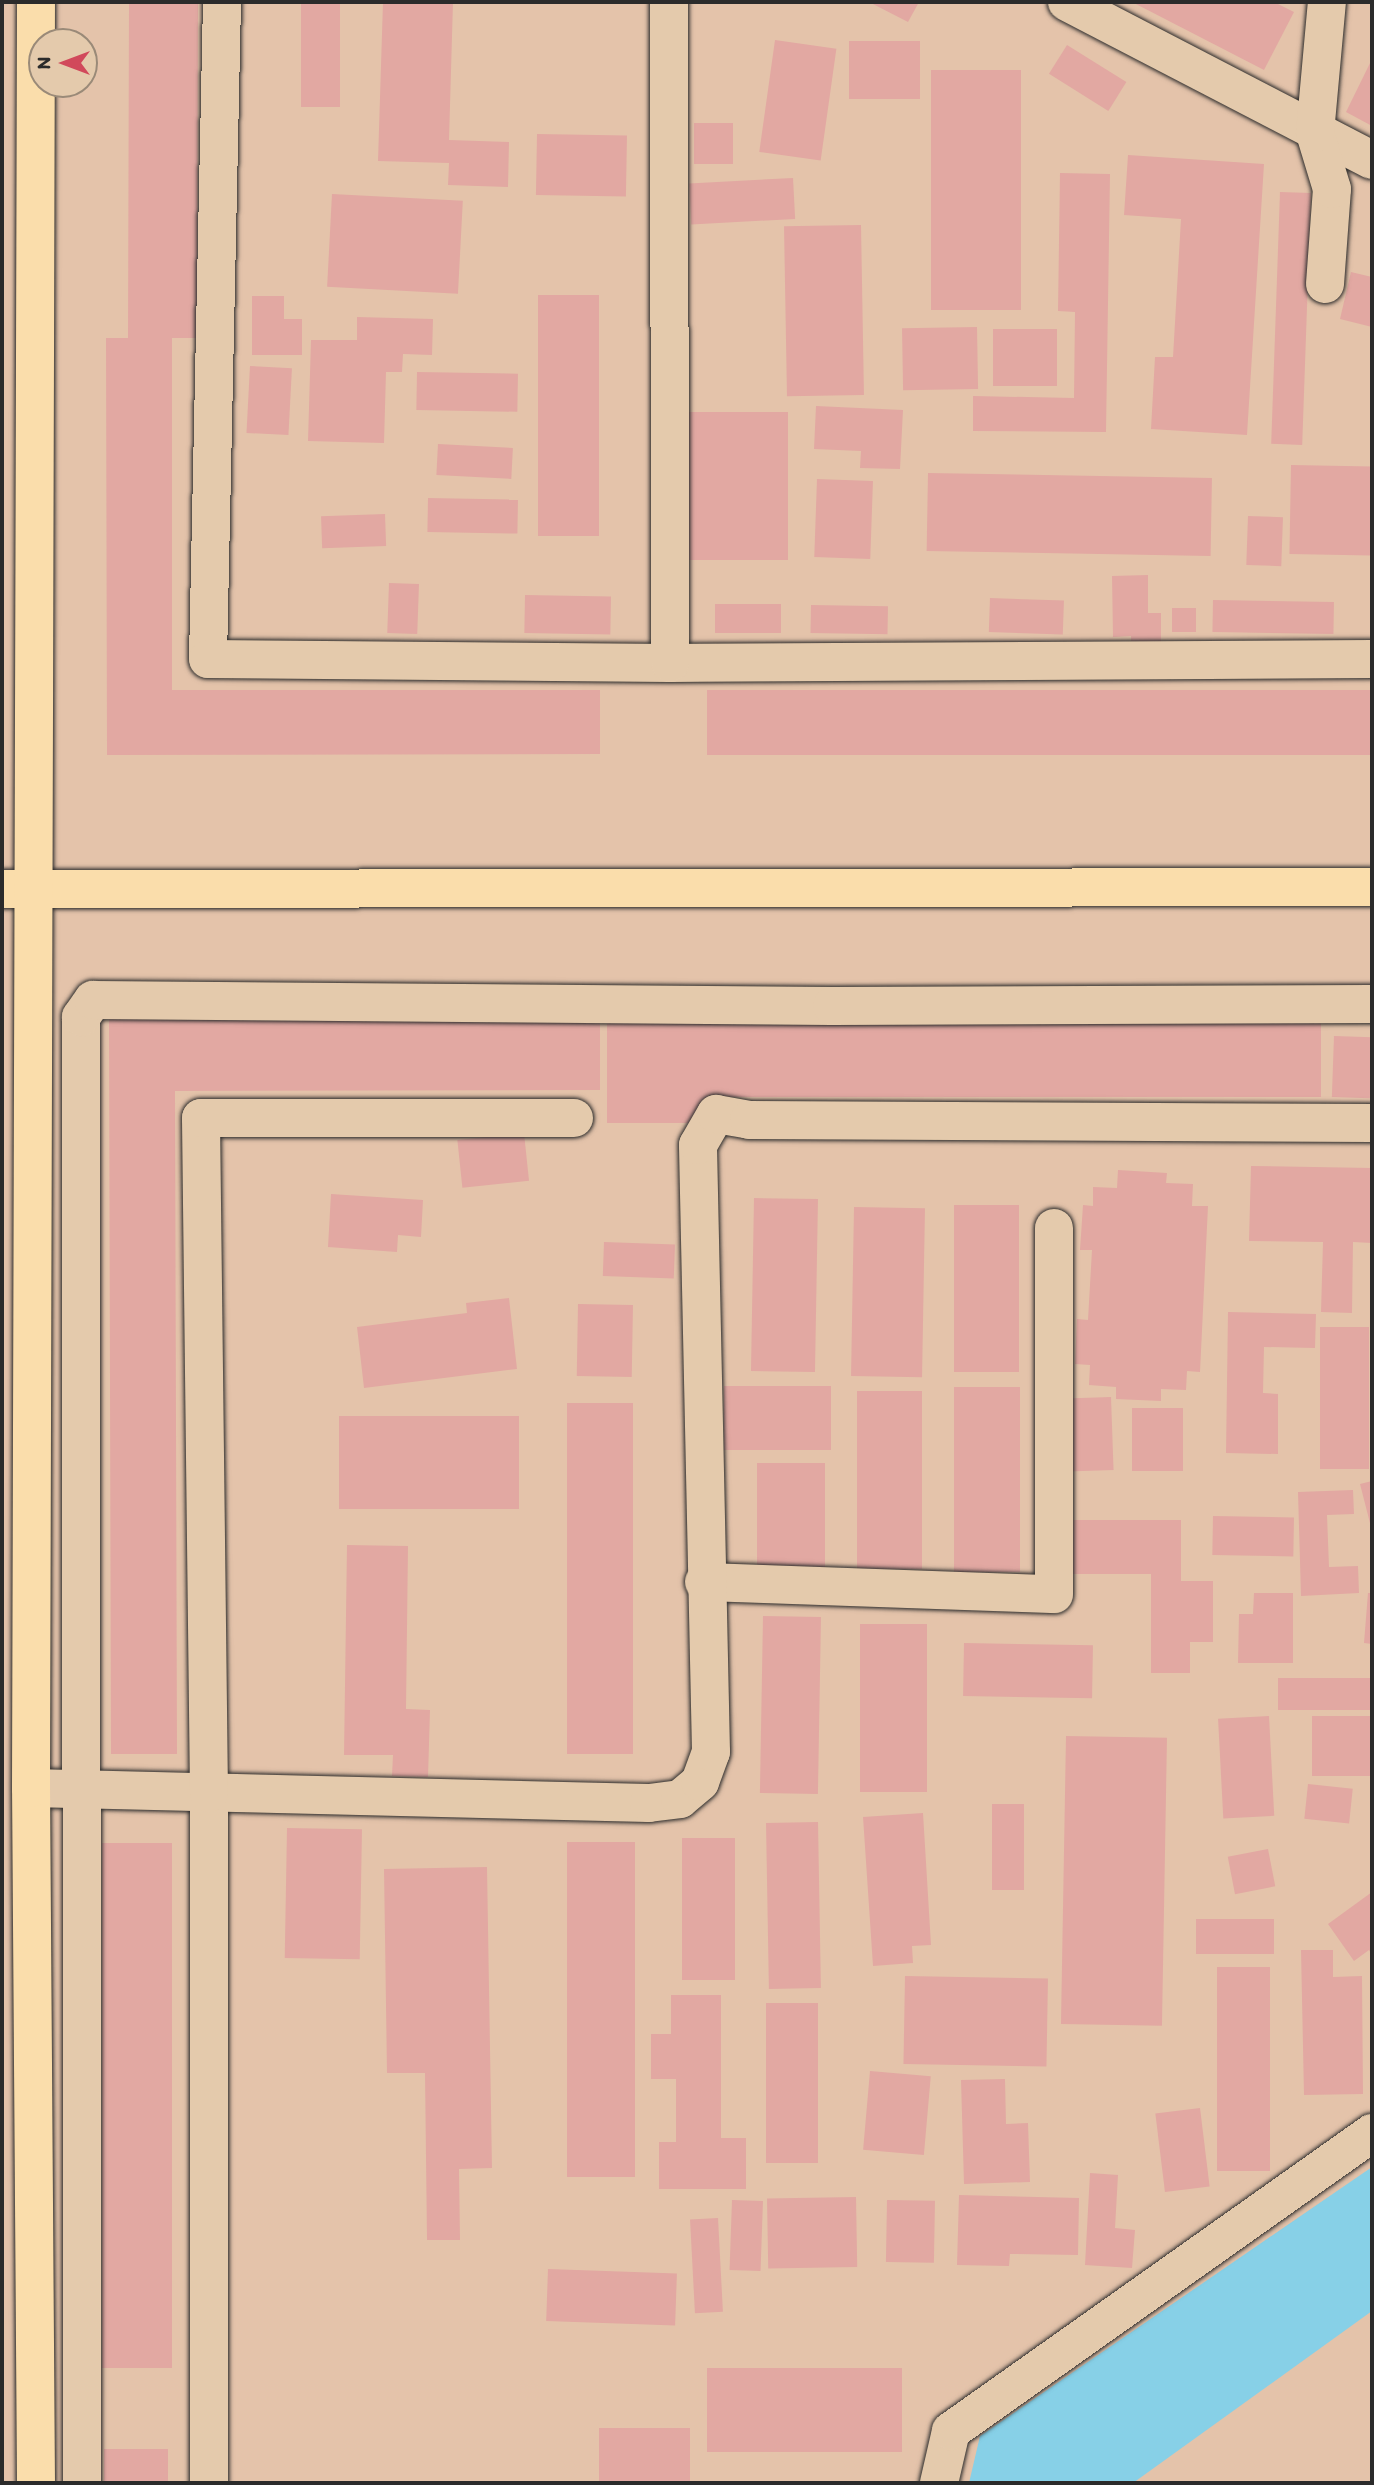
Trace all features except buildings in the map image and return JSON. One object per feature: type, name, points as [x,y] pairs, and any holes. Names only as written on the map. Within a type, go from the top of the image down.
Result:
[{"type":"main road","points":[[36,2],[19,889],[31,1788],[36,2483]]},
{"type":"main road","points":[[19,889],[150,886],[1372,887]]},
{"type":"street","points":[[222,2],[208,659],[670,663],[1372,659]]},
{"type":"street","points":[[669,2],[670,663]]},
{"type":"street","points":[[1067,2],[1315,133],[1372,160]]},
{"type":"street","points":[[1325,284],[1332,189],[1315,133],[1327,2]]},
{"type":"street","points":[[82,2483],[82,1017],[93,1000],[832,1006],[1372,1004]]},
{"type":"street","points":[[31,1788],[649,1803],[680,1798],[700,1782],[711,1752],[704,1582],[698,1145],[716,1114],[749,1120],[1372,1123]]},
{"type":"street","points":[[209,2483],[209,1793],[201,1118],[574,1118]]},
{"type":"street","points":[[704,1582],[1054,1594],[1054,1228]]},
{"type":"street","points":[[939,2483],[951,2431],[1372,2133]]},
{"type":"water","points":[[1372,2167],[1372,2311],[1133,2483],[969,2483],[980,2436]]}]
